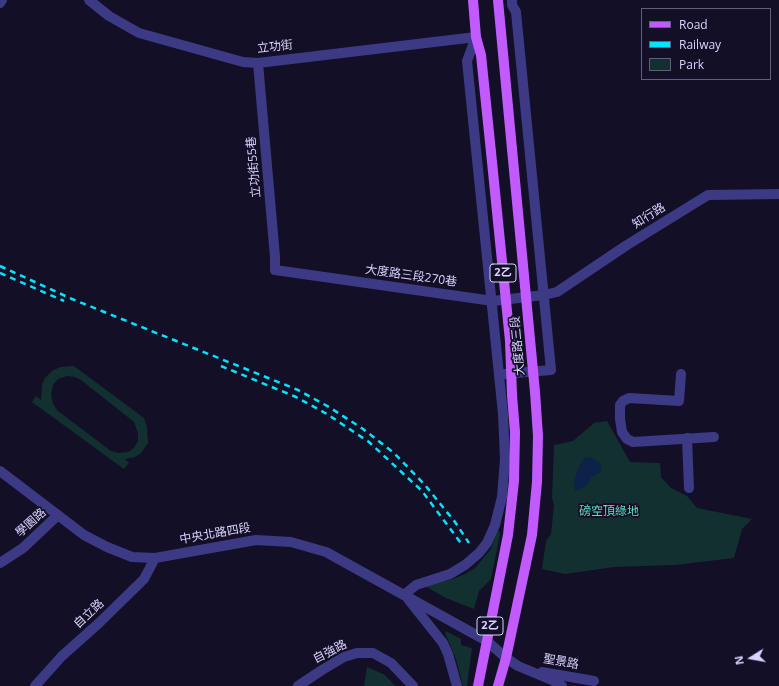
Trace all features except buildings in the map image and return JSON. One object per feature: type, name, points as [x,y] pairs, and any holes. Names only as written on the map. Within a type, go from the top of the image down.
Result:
[{"type":"main road","name":"大度路三段","points":[[473,0],[476,37],[481,55],[510,341],[515,432],[514,481],[508,535],[478,684]]},
{"type":"main road","name":"大度路三段","points":[[498,0],[538,436],[537,482],[532,535],[506,658],[498,686]]},
{"type":"street","name":"立功街","points":[[89,0],[109,16],[139,33],[243,62],[258,63],[476,37]]},
{"type":"street","points":[[512,0],[512,5],[516,12]]},
{"type":"street","points":[[500,374],[551,370],[516,12],[518,5],[517,0]]},
{"type":"street","name":"大度路三段","points":[[404,594],[416,585],[450,574],[479,553],[487,543],[495,525],[502,497],[505,459],[504,414],[468,61],[476,37]]},
{"type":"street","name":"立功街55巷","points":[[258,63],[275,270]]},
{"type":"street","name":"知行路","points":[[544,295],[557,292],[634,241],[708,195],[779,194]]},
{"type":"street","name":"大度路三段270巷","points":[[275,270],[493,301],[544,295]]},
{"type":"street","points":[[681,374],[679,401],[629,398],[623,401],[620,406],[622,432],[627,439],[633,442],[714,437]]},
{"type":"street","points":[[687,438],[689,488]]},
{"type":"street","name":"中央北路四段","points":[[0,471],[84,535],[107,547],[132,556],[155,558],[256,540],[292,542],[326,552],[404,594],[487,642],[506,658],[523,669]]},
{"type":"street","name":"學園路","points":[[0,563],[22,548],[58,515]]},
{"type":"street","name":"自立路","points":[[35,686],[62,656],[99,623],[144,579],[155,558]]},
{"type":"street","points":[[404,594],[443,643],[448,654],[457,686]]},
{"type":"street","name":"自強路","points":[[298,686],[344,657],[357,653],[373,653],[391,663],[413,686]]},
{"type":"street","points":[[523,669],[558,684],[571,686]]},
{"type":"street","name":"聖景路","points":[[523,669],[591,684]]},
{"type":"green space","points":[[74,366],[144,418],[147,427],[148,443],[141,453],[135,457],[125,459],[129,463],[124,469],[32,402],[36,396],[41,400],[42,384],[45,378],[52,371],[60,367]],"holes":[[[67,376],[75,377],[81,380],[134,422],[138,433],[138,441],[134,448],[128,452],[119,453],[111,451],[58,411],[53,404],[51,394],[53,385],[58,379]]]},
{"type":"green space","name":"磅空頂綠地","points":[[607,421],[630,462],[660,463],[661,477],[671,488],[687,496],[697,508],[752,519],[742,529],[734,558],[675,565],[614,567],[565,574],[542,569],[546,541],[551,534],[554,505],[552,498],[554,445],[573,441],[594,423]]},
{"type":"green space","points":[[497,531],[499,531],[500,534],[491,579],[479,591],[474,609],[446,598],[423,585],[453,579],[475,568],[491,549]]},
{"type":"green space","points":[[446,631],[461,639],[461,645],[472,648],[467,686],[463,686],[456,659],[445,633]]},
{"type":"green space","points":[[367,667],[385,675],[395,686],[364,686]]},
{"type":"water","points":[[588,457],[601,464],[601,472],[591,478],[587,485],[575,491],[574,482],[578,468],[584,458]]},
{"type":"railway","points":[[0,266],[72,299],[298,390],[329,407],[363,429],[394,453],[425,485],[455,522],[469,543]]},
{"type":"railway","points":[[0,273],[64,301]]},
{"type":"railway","points":[[221,366],[296,397],[327,414],[369,442],[422,491],[463,546]]}]
